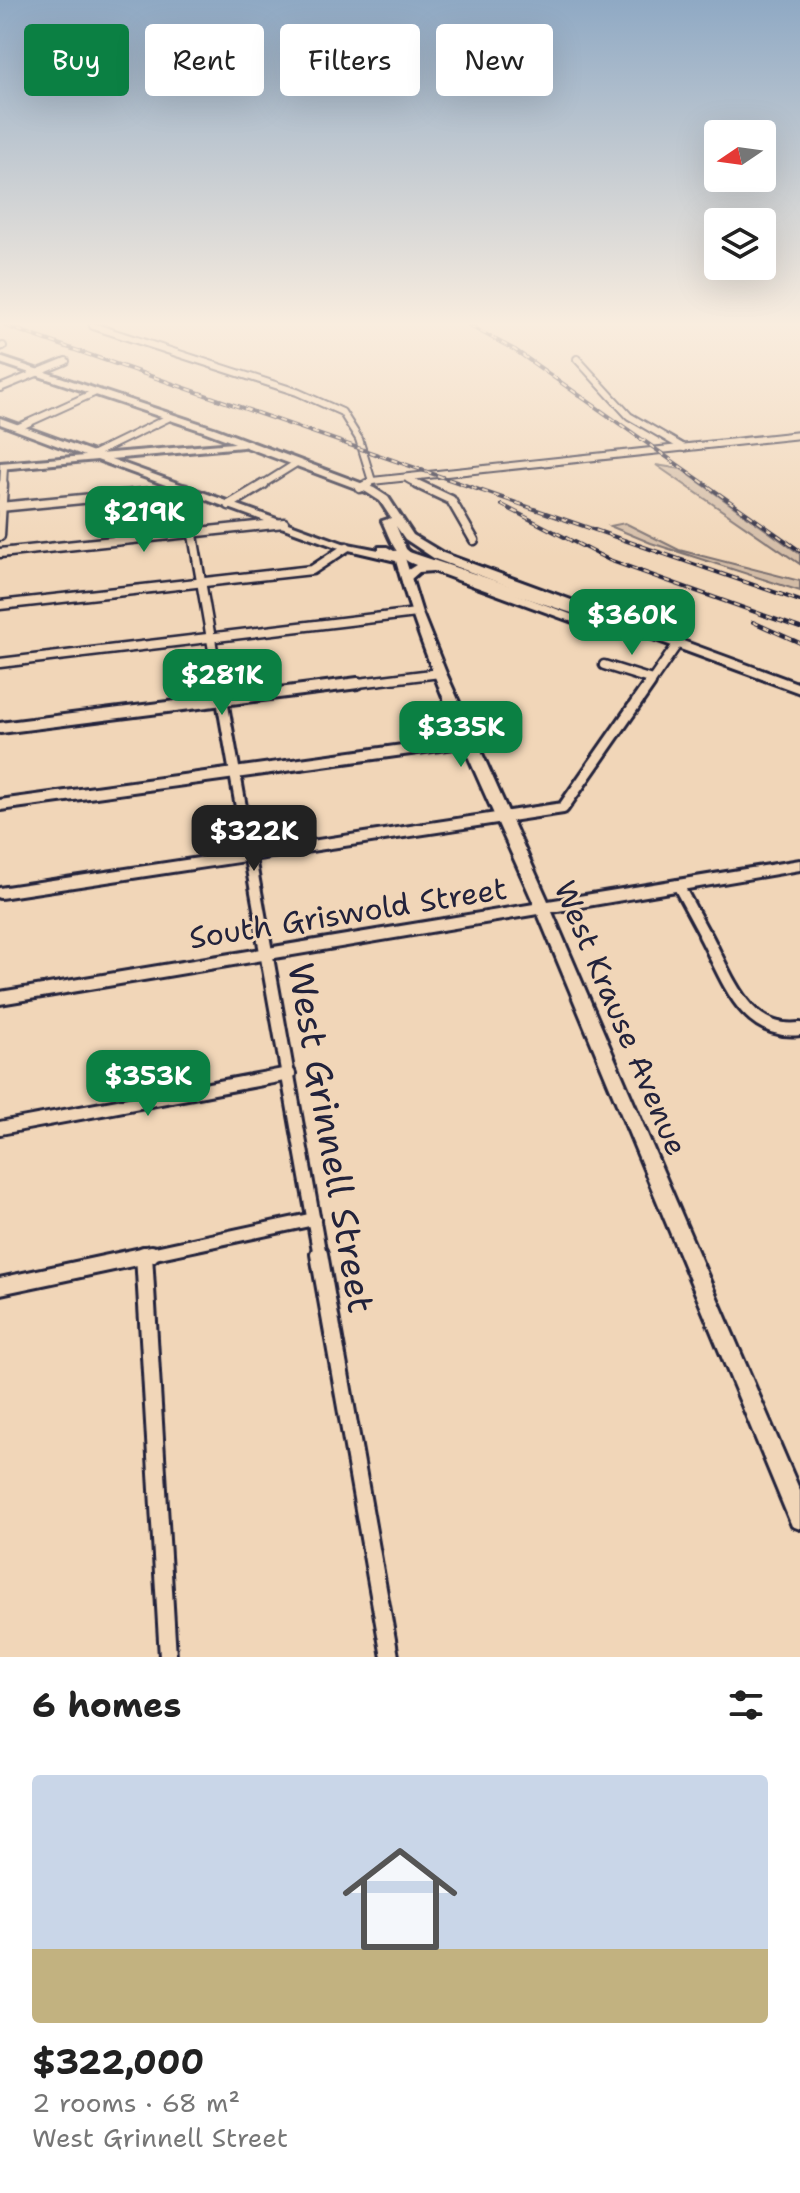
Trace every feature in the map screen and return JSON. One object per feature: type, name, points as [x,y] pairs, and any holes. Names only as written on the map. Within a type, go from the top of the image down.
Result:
[{"type":"main road","points":[[130,403],[295,464],[365,485],[384,499],[402,530],[431,552],[800,697]]},
{"type":"main road","points":[[365,485],[379,503],[394,537],[395,554],[540,607],[800,689]]},
{"type":"main road","points":[[407,576],[416,569],[437,569]]},
{"type":"main road","points":[[540,607],[560,606]]},
{"type":"street","points":[[19,427],[71,403]]},
{"type":"street","points":[[322,403],[342,412],[359,439],[365,485],[800,435]]},
{"type":"street","points":[[617,403],[629,416],[684,448]]},
{"type":"street","points":[[0,536],[2,466],[98,456],[170,417]]},
{"type":"street","points":[[0,421],[98,456],[124,460],[243,444]]},
{"type":"street","points":[[124,460],[185,489],[347,547],[395,554]]},
{"type":"street","points":[[229,505],[295,464]]},
{"type":"street","points":[[406,478],[451,500],[474,540]]},
{"type":"street","points":[[1,507],[185,489]]},
{"type":"street","name":"West Grinnell Street","points":[[185,489],[390,1657]]},
{"type":"street","points":[[0,553],[281,523],[395,554],[630,628]]},
{"type":"street","points":[[0,605],[315,570],[347,547]]},
{"type":"street","points":[[0,663],[416,613],[395,554]]},
{"type":"street","name":"West Krause Avenue","points":[[395,554],[407,576],[416,613],[469,741],[794,1489],[800,1518]]},
{"type":"street","points":[[0,893],[503,818],[567,804],[673,649]]},
{"type":"street","points":[[604,665],[652,680]]},
{"type":"street","points":[[0,728],[440,673]]},
{"type":"street","points":[[0,805],[469,741]]},
{"type":"street","name":"South Griswold Street","points":[[0,998],[544,910],[800,865]]},
{"type":"street","points":[[678,885],[746,1010],[756,1021],[773,1030],[800,1029]]},
{"type":"street","points":[[0,1128],[289,1074]]},
{"type":"street","points":[[0,1286],[314,1219]]},
{"type":"street","points":[[144,1255],[168,1657]]},
{"type":"shaded area","points":[[656,465],[681,469],[800,554],[800,564]]},
{"type":"shaded area","points":[[625,523],[679,550],[800,581],[800,591],[651,543],[610,526]]},
{"type":"railway","points":[[229,403],[800,601]]},
{"type":"railway","points":[[591,403],[800,551]]},
{"type":"railway","points":[[502,505],[609,560],[800,628]]},
{"type":"railway","points":[[753,622],[800,643]]}]
